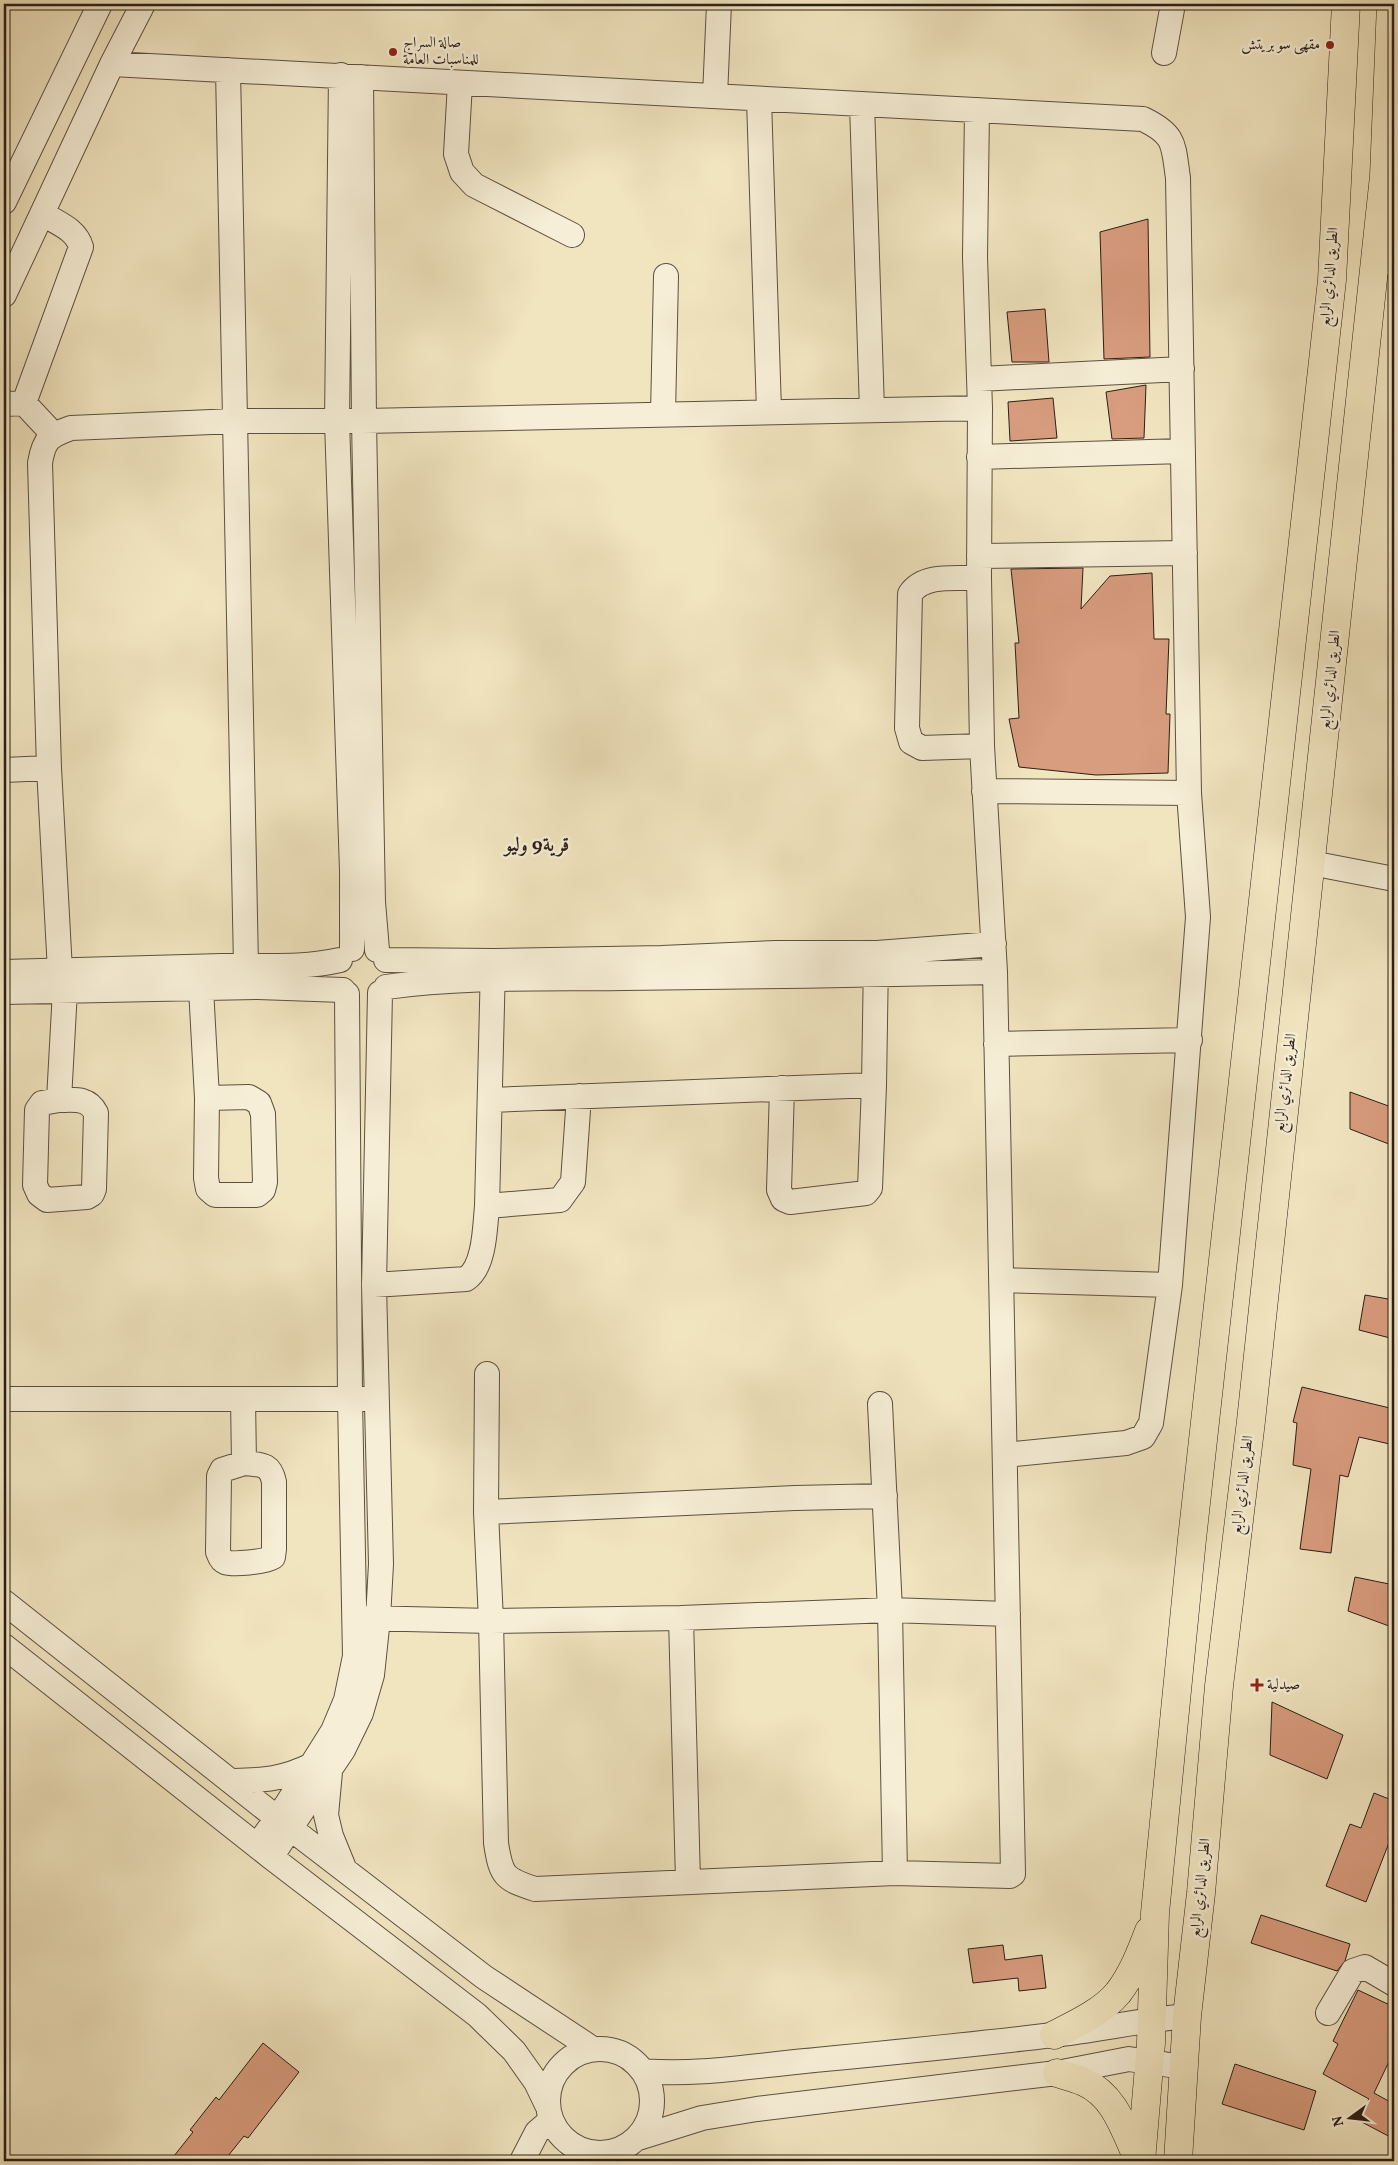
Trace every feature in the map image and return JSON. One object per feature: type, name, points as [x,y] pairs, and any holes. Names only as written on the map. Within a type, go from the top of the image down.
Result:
[{"type":"main road","name":"الطريق الدائري الرابع","points":[[1140,2161],[1149,2060],[1156,1913],[1192,1540],[1332,280],[1346,4]]},
{"type":"main road","name":"الطريق الدائري الرابع","points":[[1178,2161],[1187,2016],[1201,1893],[1219,1686],[1251,1421],[1279,1142],[1311,863],[1385,262],[1389,176],[1391,4]]},
{"type":"main road","points":[[1054,2035],[1087,2018],[1118,1993],[1133,1968],[1156,1913]]},
{"type":"main road","points":[[1057,2073],[1085,2082],[1101,2093],[1117,2112],[1140,2161]]},
{"type":"street","points":[[4,202],[100,4]]},
{"type":"street","points":[[4,295],[112,64],[143,4]]},
{"type":"street","points":[[715,96],[719,4]]},
{"type":"street","points":[[1164,53],[1172,4]]},
{"type":"street","points":[[112,64],[1143,119],[1158,126],[1170,137],[1178,178],[1189,793],[1198,918],[1170,1285],[1151,1423],[1143,1437],[1126,1443],[1005,1455]]},
{"type":"street","points":[[228,70],[246,966]]},
{"type":"street","points":[[351,76],[364,421],[372,902],[382,955],[390,973],[383,990],[374,1284],[381,1564],[367,1618]]},
{"type":"street","points":[[351,76],[337,421],[352,861],[346,955],[338,970],[338,981],[345,992],[354,998],[368,999],[383,990],[493,970],[662,958],[776,953],[876,964],[995,972]]},
{"type":"street","points":[[460,83],[456,154],[462,172],[474,185],[572,235]]},
{"type":"street","points":[[759,98],[769,412]]},
{"type":"street","points":[[862,104],[872,410]]},
{"type":"street","points":[[487,1374],[486,1512],[491,1621],[496,1843],[499,1864],[509,1880],[535,1888],[895,1873],[1010,1876],[1013,1874],[995,972],[982,746],[979,567],[980,408],[975,257],[977,110]]},
{"type":"street","points":[[42,214],[72,232],[79,240],[81,247],[14,404],[53,434]]},
{"type":"street","points":[[663,414],[666,276]]},
{"type":"street","points":[[979,379],[1182,369]]},
{"type":"street","points":[[59,1100],[62,980],[49,768],[40,463],[43,446],[53,434],[71,428],[236,421],[364,421],[980,408]]},
{"type":"street","points":[[980,457],[1183,451]]},
{"type":"street","points":[[982,746],[922,748],[912,742],[908,728],[910,594],[916,585],[926,580],[979,567],[1185,553]]},
{"type":"street","points":[[4,770],[49,768]]},
{"type":"street","points":[[984,791],[1189,793]]},
{"type":"street","points":[[1311,863],[1394,879]]},
{"type":"street","points":[[876,964],[994,944]]},
{"type":"street","points":[[4,992],[62,980],[246,966],[320,965],[364,946],[382,955],[493,970]]},
{"type":"street","points":[[782,1088],[779,1190],[783,1199],[790,1202],[866,1193],[870,1188],[876,964]]},
{"type":"street","points":[[374,1284],[466,1279],[471,1276],[480,1261],[487,1206],[493,970]]},
{"type":"street","points":[[4,972],[62,980],[201,988],[258,987],[345,992]]},
{"type":"street","points":[[201,988],[207,1098]]},
{"type":"street","points":[[264,1852],[321,1768],[343,1750],[361,1713],[372,1675],[350,1399],[345,992]]},
{"type":"street","points":[[996,1044],[1190,1040]]},
{"type":"street","points":[[490,1100],[874,1085]]},
{"type":"street","points":[[487,1206],[560,1200],[573,1182],[580,1096]]},
{"type":"street","points":[[1002,1280],[1170,1285]]},
{"type":"street","points":[[4,1399],[376,1399]]},
{"type":"street","points":[[243,1399],[244,1463]]},
{"type":"street","points":[[880,1404],[890,1610],[895,1873]]},
{"type":"street","points":[[486,1512],[796,1498],[885,1496]]},
{"type":"street","points":[[4,1602],[230,1781],[484,1977],[593,2049]]},
{"type":"street","points":[[367,1618],[491,1621],[681,1618],[890,1610],[1008,1614]]},
{"type":"street","points":[[681,1618],[688,1881]]},
{"type":"street","points":[[4,1646],[264,1852],[477,2015],[514,2051],[536,2082],[558,2134],[590,2158],[620,2150],[638,2138],[702,2118],[757,2109],[1057,2073],[1129,2059],[1149,2060],[1184,2067]]},
{"type":"street","points":[[230,1781],[276,1779],[321,1768]]},
{"type":"street","points":[[321,1768],[326,1815],[331,1836],[345,1869]]},
{"type":"street","points":[[1328,2013],[1353,1971],[1365,1967],[1394,1984]]},
{"type":"street","points":[[643,2070],[666,2073],[752,2066],[1054,2035],[1151,2019],[1187,2016]]},
{"type":"street","points":[[522,2161],[549,2112],[549,2089],[554,2075],[564,2062],[578,2054],[593,2049],[607,2049],[621,2053],[633,2060],[643,2070],[651,2087],[653,2105],[648,2123],[638,2138]]},
{"type":"building","points":[[1148,219],[1150,357],[1104,359],[1100,232]]},
{"type":"building","points":[[1045,309],[1049,362],[1012,362],[1007,312]]},
{"type":"building","points":[[1146,385],[1144,438],[1112,439],[1106,392]]},
{"type":"building","points":[[1053,398],[1057,438],[1010,441],[1008,402]]},
{"type":"building","points":[[1083,568],[1081,609],[1110,576],[1152,573],[1154,639],[1169,639],[1166,714],[1170,714],[1168,773],[1096,775],[1019,767],[1009,719],[1019,718],[1015,643],[1019,643],[1011,569]]},
{"type":"building","points":[[1350,1092],[1394,1108],[1394,1146],[1350,1129]]},
{"type":"building","points":[[1365,1295],[1394,1300],[1394,1339],[1359,1330]]},
{"type":"building","points":[[1302,1387],[1394,1409],[1394,1445],[1359,1437],[1348,1477],[1340,1475],[1331,1553],[1300,1549],[1311,1469],[1293,1465],[1297,1423],[1293,1422]]},
{"type":"building","points":[[1355,1577],[1394,1585],[1394,1610],[1389,1626],[1348,1611]]},
{"type":"building","points":[[1272,1702],[1343,1735],[1327,1779],[1270,1755]]},
{"type":"building","points":[[1374,1793],[1394,1801],[1394,1822],[1388,1839],[1390,1840],[1366,1902],[1326,1886],[1350,1824],[1361,1828]]},
{"type":"building","points":[[1261,1915],[1350,1944],[1345,1961],[1337,1971],[1251,1943]]},
{"type":"building","points":[[1003,1945],[1005,1960],[1042,1955],[1046,1988],[1019,1991],[1018,1978],[973,1983],[968,1949]]},
{"type":"building","points":[[1358,1990],[1394,2007],[1394,2051],[1374,2093],[1394,2104],[1394,2139],[1358,2120],[1369,2099],[1323,2074],[1338,2044],[1333,2041]]},
{"type":"building","points":[[263,2043],[299,2072],[248,2138],[244,2136],[224,2161],[170,2161],[193,2132],[190,2130],[216,2097],[219,2100]]},
{"type":"building","points":[[1235,2064],[1316,2091],[1304,2130],[1222,2104]]},
{"type":"place","name":"مقهى سو بريتش","points":[[1330,45]]},
{"type":"place","name":"صالة السراج للمناسبات العامة","points":[[393,52]]},
{"type":"place","name":"صيدلية","points":[[1257,1685]]},
{"type":"district","name":"قرية9 وليو","points":[[537,846]]}]
